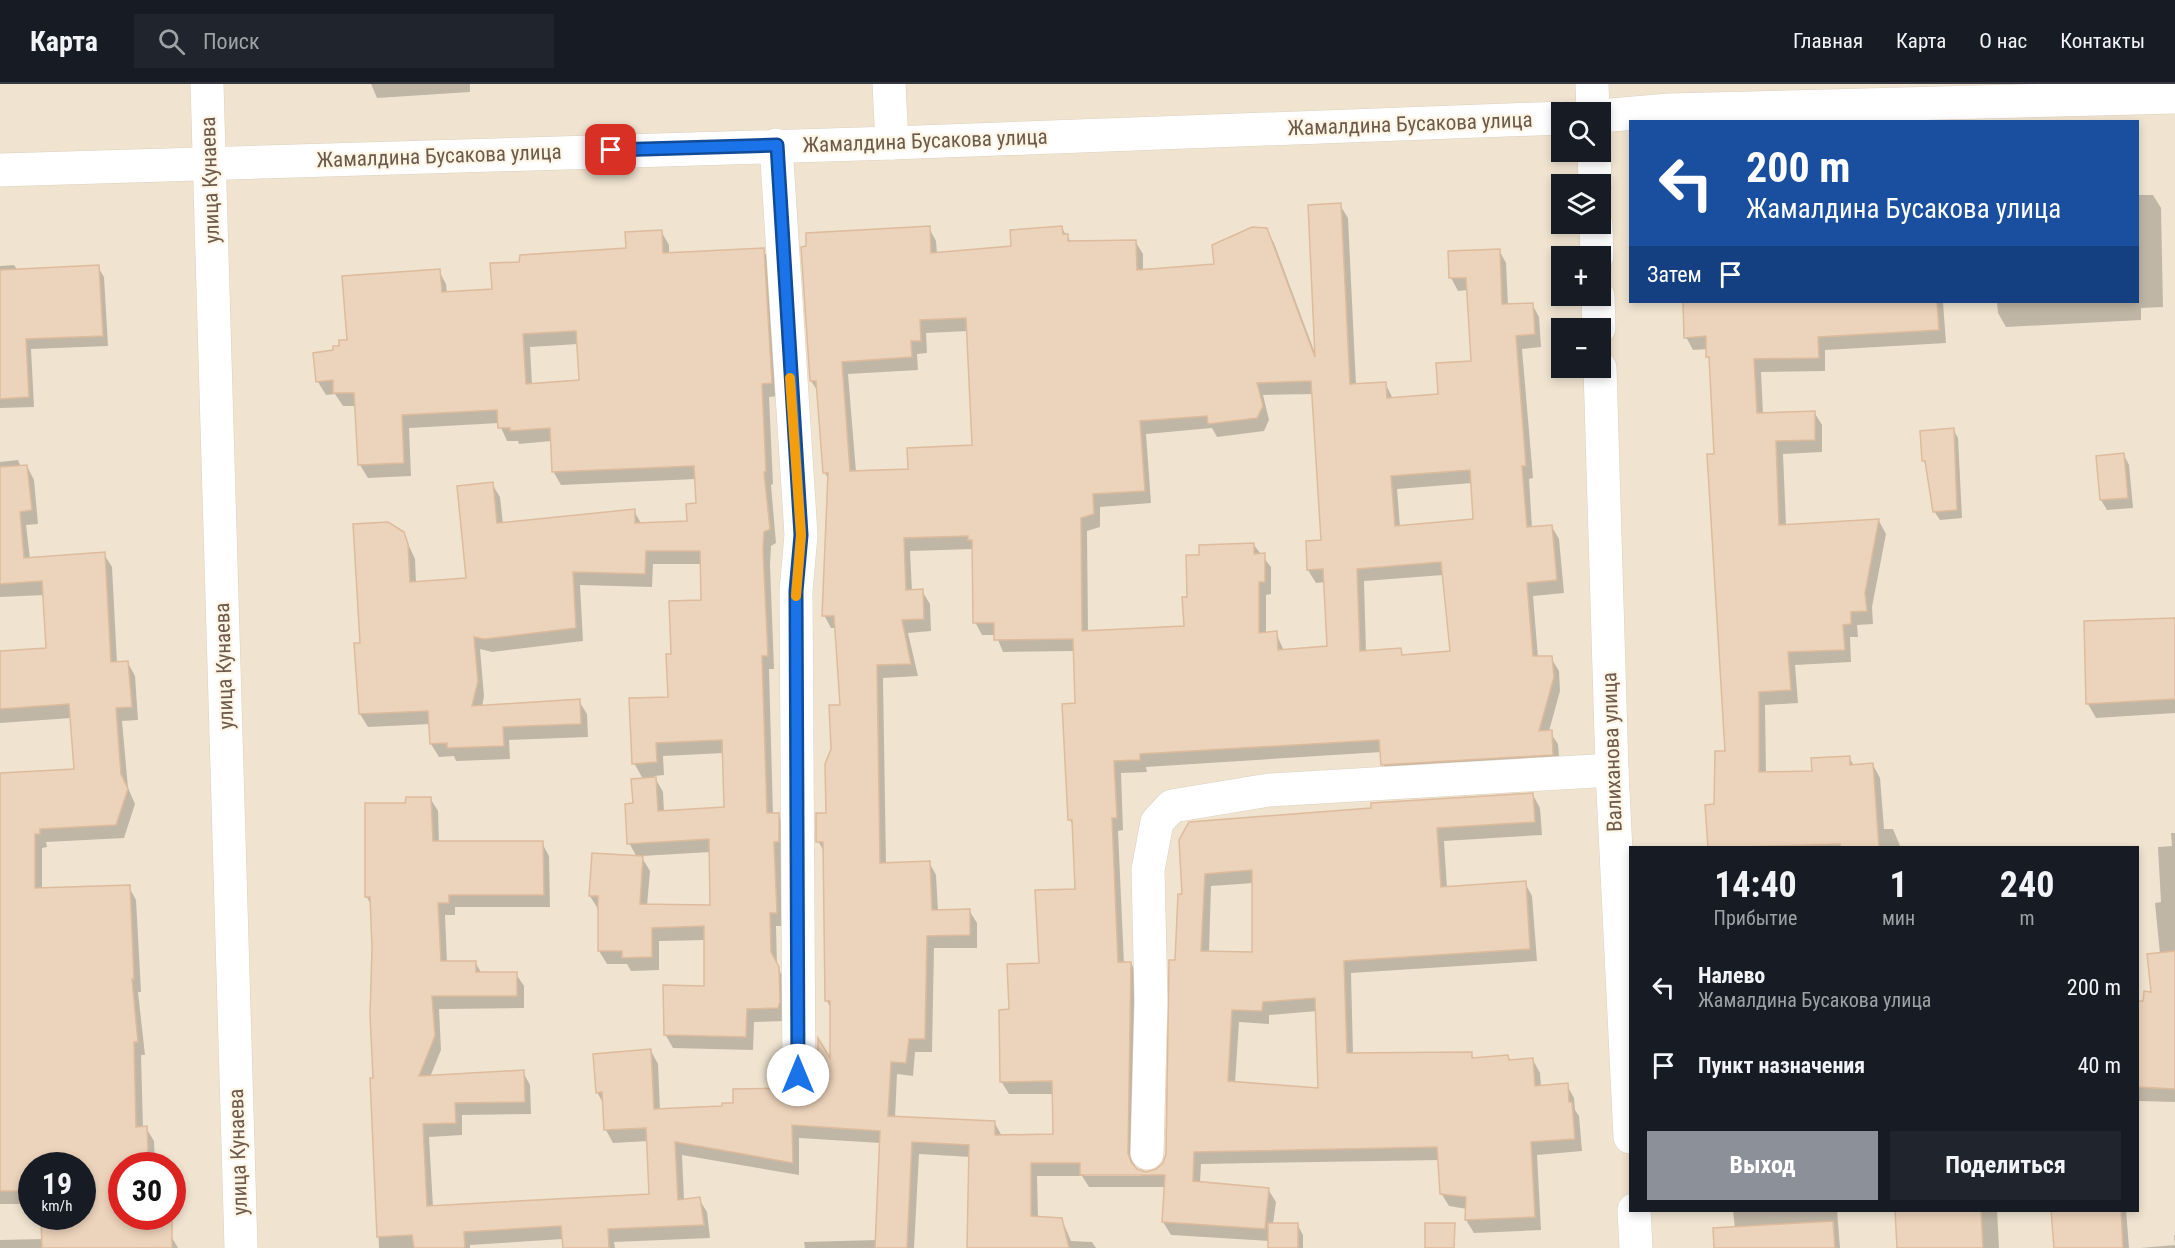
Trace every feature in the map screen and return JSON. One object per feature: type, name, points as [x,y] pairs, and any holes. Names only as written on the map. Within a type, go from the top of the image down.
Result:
[{"type":"street","name":"улица Кунаева","points":[[207,84],[241,1248]]},
{"type":"street","points":[[890,84],[892,143]]},
{"type":"street","points":[[1592,84],[1593,102]]},
{"type":"street","points":[[1611,115],[1669,110],[2175,97]]},
{"type":"street","name":"Жамалдина Бусакова улица","points":[[0,170],[892,143],[1551,118]]},
{"type":"street","points":[[777,145],[801,535],[796,591],[798,1075]]},
{"type":"street","name":"Валиханова улица","points":[[1600,378],[1612,770],[1629,1117]]},
{"type":"street","points":[[1147,1153],[1152,1001],[1148,870],[1157,822],[1172,806],[1269,790],[1612,770]]},
{"type":"street","points":[[1634,1212],[1636,1248]]},
{"type":"shaded area","points":[[0,84],[2175,84],[2175,1248],[0,1248]]},
{"type":"building","points":[[1341,203],[1350,384],[1386,382],[1387,398],[1438,394],[1436,363],[1471,361],[1466,278],[1449,278],[1448,251],[1500,249],[1502,304],[1533,303],[1535,334],[1516,336],[1526,466],[1522,466],[1527,527],[1552,525],[1557,580],[1527,583],[1533,656],[1552,656],[1554,677],[1539,731],[1552,730],[1553,755],[1381,765],[1379,740],[1140,754],[1140,760],[1114,761],[1117,818],[1112,818],[1118,962],[1131,962],[1128,1153],[1137,1169],[1146,1172],[1156,1169],[1163,1163],[1166,1154],[1169,960],[1175,960],[1178,894],[1182,894],[1179,840],[1189,822],[1371,808],[1371,803],[1533,793],[1535,822],[1437,828],[1441,887],[1526,881],[1530,949],[1344,961],[1347,1053],[1472,1052],[1472,1058],[1508,1055],[1509,1060],[1533,1058],[1535,1086],[1568,1083],[1575,1139],[1531,1142],[1535,1217],[1465,1220],[1466,1197],[1440,1194],[1437,1147],[1194,1152],[1193,1181],[1269,1188],[1265,1229],[1162,1222],[1165,1175],[1080,1175],[1080,1163],[1031,1163],[1031,1216],[1062,1218],[1069,1248],[967,1248],[969,1145],[912,1142],[907,1248],[875,1248],[880,1131],[792,1125],[793,1163],[675,1142],[678,1200],[700,1197],[704,1225],[608,1229],[609,1248],[563,1248],[561,1226],[464,1232],[465,1248],[414,1248],[412,1235],[377,1237],[370,1078],[373,1078],[370,1015],[372,948],[370,897],[365,897],[365,803],[405,803],[406,797],[431,797],[433,841],[543,841],[544,895],[449,895],[449,903],[438,903],[441,961],[476,961],[476,972],[517,972],[517,996],[432,996],[435,1036],[419,1076],[524,1070],[525,1102],[455,1103],[456,1123],[423,1124],[427,1206],[649,1194],[646,1128],[604,1130],[602,1092],[596,1093],[593,1054],[651,1049],[654,1109],[722,1106],[722,1103],[733,1103],[733,1089],[787,1088],[799,1094],[815,1085],[818,1075],[818,1038],[830,1058],[830,1001],[825,1001],[823,842],[816,842],[816,813],[826,813],[825,764],[831,749],[829,705],[840,705],[834,616],[822,616],[828,473],[823,473],[816,381],[810,381],[801,247],[806,246],[806,233],[930,226],[931,253],[1011,246],[1010,230],[1062,226],[1063,234],[1068,234],[1068,241],[1136,240],[1137,270],[1214,264],[1212,245],[1252,227],[1267,228],[1315,357],[1308,205]],"holes":[[[966,318],[972,445],[907,448],[908,469],[850,471],[842,362],[912,357],[911,341],[921,341],[920,320]],[[1311,381],[1321,540],[1306,541],[1307,570],[1323,569],[1327,646],[1278,650],[1277,631],[1259,633],[1259,582],[1265,582],[1265,553],[1254,554],[1254,543],[1199,545],[1199,555],[1186,555],[1187,597],[1182,597],[1184,626],[1082,631],[1081,518],[1094,514],[1093,494],[1145,491],[1140,421],[1207,416],[1208,424],[1257,418],[1263,406],[1257,383]],[[1470,470],[1473,519],[1395,526],[1391,476]],[[968,536],[968,540],[972,540],[973,623],[994,623],[994,640],[1073,639],[1075,703],[1062,704],[1068,820],[1072,820],[1075,889],[1035,890],[1039,963],[1007,964],[1009,1009],[999,1010],[1000,1082],[1052,1081],[1053,1134],[995,1135],[995,1121],[888,1116],[891,1062],[906,1063],[909,1039],[925,1039],[927,936],[970,935],[970,909],[932,910],[930,861],[880,863],[877,665],[911,664],[902,620],[924,619],[923,589],[906,590],[904,538]],[[1441,562],[1450,651],[1402,655],[1401,648],[1360,651],[1357,569]],[[1252,870],[1252,952],[1201,951],[1205,874]],[[1315,998],[1318,1088],[1228,1081],[1232,1010],[1262,1011],[1263,1002]]]},
{"type":"building","points":[[662,230],[663,253],[764,248],[772,383],[762,384],[766,471],[764,472],[770,529],[764,532],[763,550],[768,656],[762,656],[767,813],[779,813],[779,842],[774,842],[777,913],[770,913],[771,952],[779,967],[780,1002],[778,1008],[747,1009],[746,1037],[664,1035],[663,985],[704,986],[704,926],[652,928],[652,957],[622,958],[622,951],[598,951],[598,896],[589,896],[592,853],[643,856],[640,904],[710,905],[709,839],[627,844],[625,804],[633,803],[631,779],[656,777],[658,811],[724,807],[722,740],[656,743],[657,762],[632,764],[629,698],[668,697],[666,654],[671,654],[669,601],[701,600],[700,551],[646,551],[645,574],[573,572],[576,628],[484,639],[474,637],[478,681],[472,706],[580,699],[581,724],[503,727],[504,746],[447,748],[447,743],[430,744],[428,711],[359,714],[354,643],[360,643],[353,524],[388,522],[404,532],[408,544],[410,582],[466,578],[457,486],[493,482],[497,523],[635,509],[635,523],[687,521],[686,504],[696,503],[694,466],[552,472],[550,428],[510,431],[510,428],[498,428],[497,410],[402,415],[404,463],[358,465],[354,393],[333,393],[333,380],[316,382],[313,353],[333,350],[333,346],[339,346],[339,340],[347,340],[342,276],[440,269],[442,292],[492,289],[490,263],[519,262],[520,255],[626,248],[625,232]],"holes":[[[576,331],[579,380],[526,384],[523,334]]]},
{"type":"building","points":[[99,265],[103,336],[26,339],[29,397],[0,399],[0,270]]},
{"type":"building","points":[[1683,303],[1937,303],[1939,330],[1818,337],[1819,358],[1754,359],[1757,413],[1815,411],[1815,440],[1776,441],[1779,525],[1879,519],[1865,593],[1867,611],[1851,612],[1851,624],[1843,625],[1845,650],[1788,652],[1791,690],[1759,692],[1759,772],[1812,771],[1811,758],[1850,756],[1850,765],[1873,763],[1879,846],[1840,846],[1840,844],[1708,846],[1705,805],[1714,804],[1715,751],[1725,751],[1707,454],[1714,454],[1706,336],[1684,338]]},
{"type":"building","points":[[1954,428],[1957,510],[1933,512],[1925,461],[1922,461],[1920,431]]},
{"type":"building","points":[[2124,453],[2128,498],[2100,500],[2096,456]]},
{"type":"building","points":[[27,465],[32,510],[20,512],[24,558],[105,552],[111,662],[128,661],[132,707],[116,708],[121,774],[128,789],[116,825],[40,829],[40,834],[35,834],[35,888],[130,885],[134,979],[132,979],[138,1042],[134,1042],[136,1127],[147,1126],[148,1149],[147,1152],[108,1152],[108,1230],[172,1230],[172,1248],[42,1248],[41,1230],[96,1230],[96,1152],[18,1152],[18,1191],[0,1191],[0,773],[74,769],[69,704],[0,709],[0,651],[46,648],[42,581],[0,584],[0,467]]},
{"type":"building","points":[[2175,618],[2175,699],[2086,704],[2084,621]]},
{"type":"building","points":[[2175,951],[2175,1089],[2139,1087],[2139,1001],[2143,1001],[2144,991],[2151,992],[2147,954]]},
{"type":"building","points":[[1895,1212],[1981,1212],[1983,1248],[1897,1248]]},
{"type":"building","points":[[2051,1212],[2121,1212],[2123,1248],[2054,1248]]},
{"type":"building","points":[[1833,1221],[1835,1248],[1714,1248],[1713,1228]]},
{"type":"building","points":[[1268,1223],[1298,1223],[1298,1248],[1268,1248]]},
{"type":"building","points":[[1425,1223],[1455,1223],[1454,1248],[1425,1248]]},
{"type":"slow traffic","points":[[790,378],[801,535],[796,596]]},
{"type":"route","points":[[611,150],[777,145],[801,535],[796,591],[798,1075]]}]
